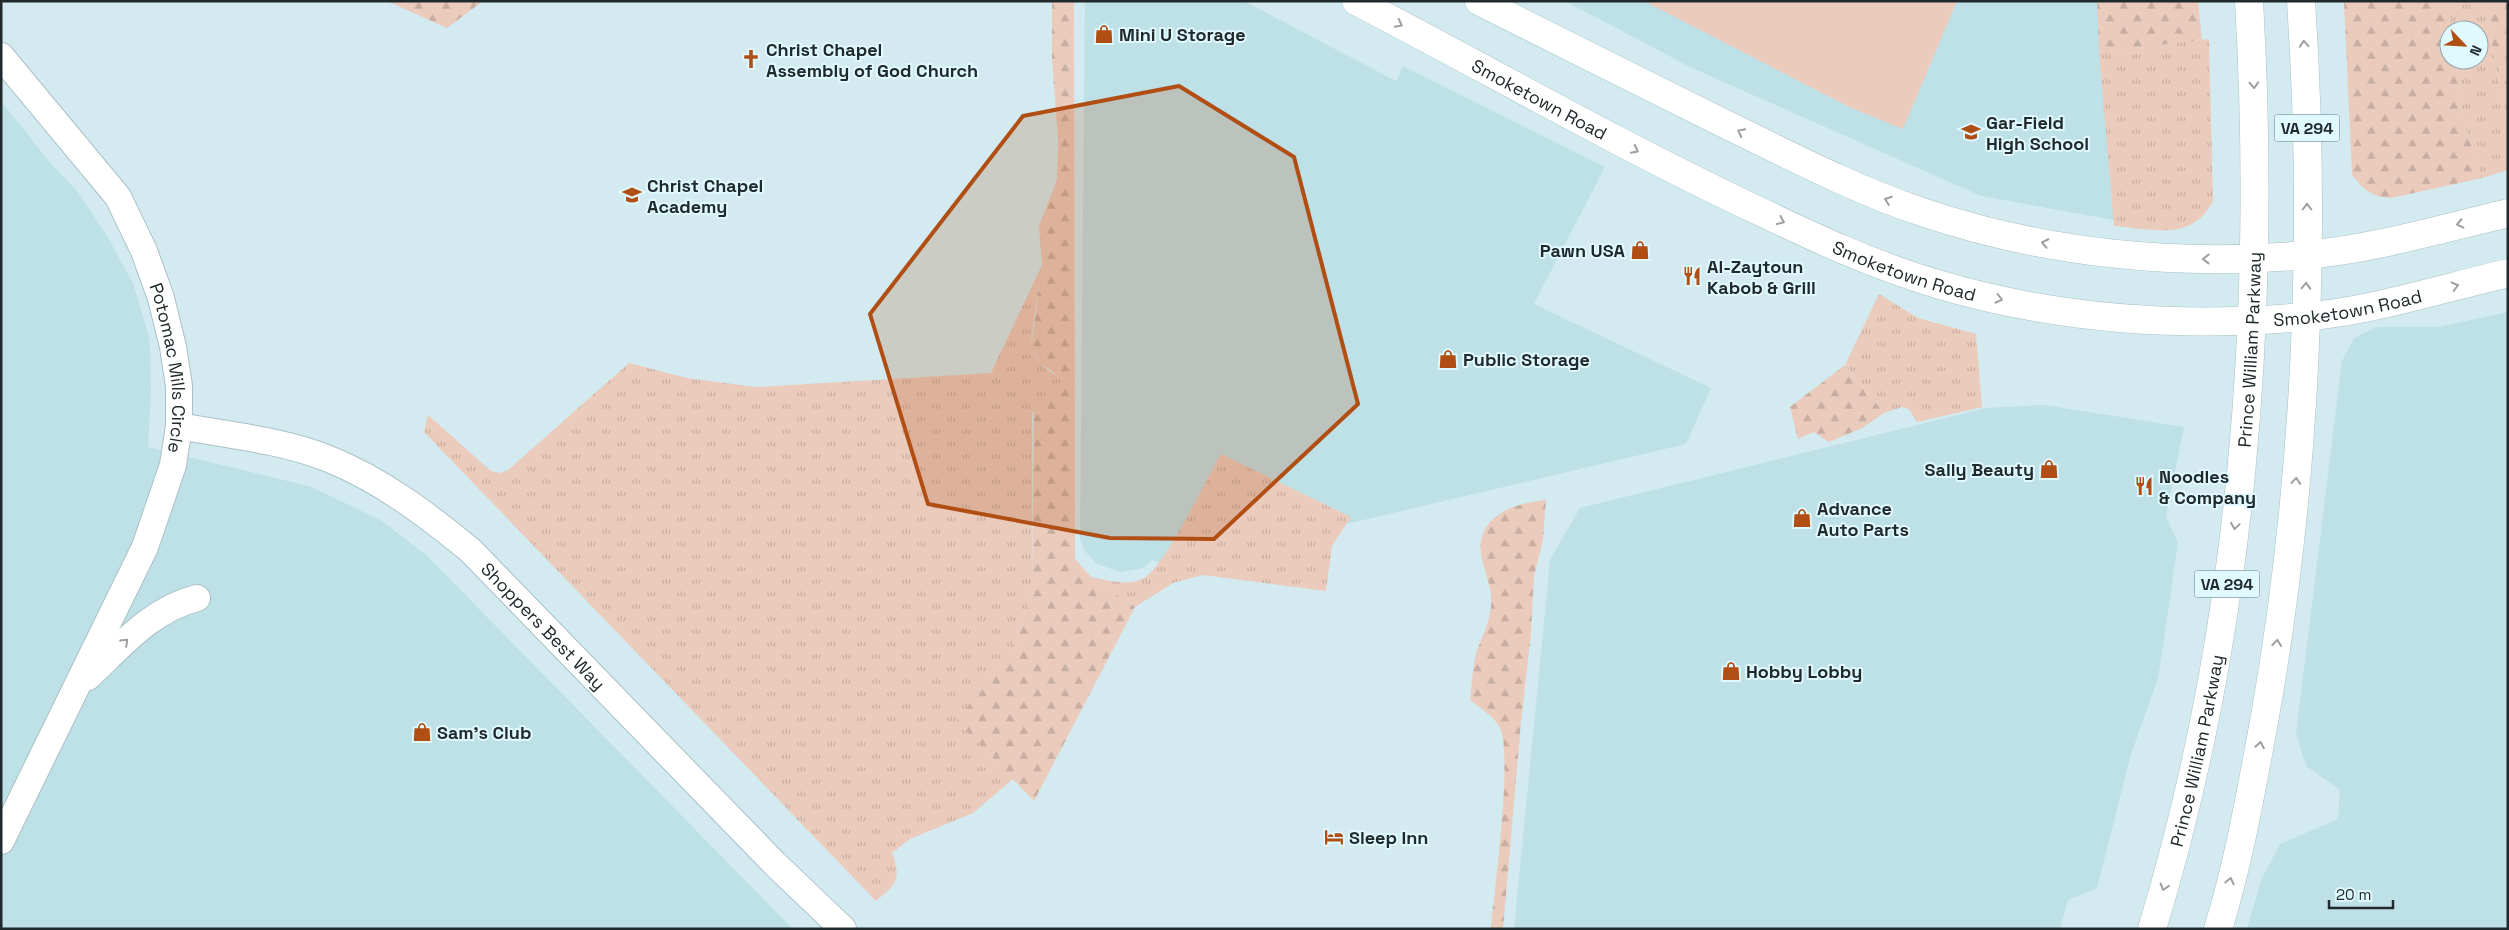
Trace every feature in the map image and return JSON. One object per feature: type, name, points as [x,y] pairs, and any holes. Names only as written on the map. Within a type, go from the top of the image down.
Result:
[{"type":"main road","name":"Smoketown Road","points":[[1356,1],[1703,185],[1834,247],[1938,284],[2066,312],[2115,318],[2192,322],[2251,321],[2352,311],[2508,273]]},
{"type":"main road","points":[[1479,1],[1791,158],[1859,189],[1923,213],[1988,231],[2054,245],[2124,254],[2197,259],[2255,259],[2307,255],[2353,248],[2508,213]]},
{"type":"main road","name":"Prince William Parkway","points":[[2152,929],[2172,863],[2198,743],[2226,592],[2239,497],[2255,259],[2255,103],[2249,1]]},
{"type":"main road","name":"VA 294","points":[[2218,929],[2251,793],[2274,665],[2291,535],[2301,425],[2307,255],[2308,94],[2302,1]]},
{"type":"street","name":"Potomac Mills Circle","points":[[1,56],[118,197],[144,251],[161,298],[173,347],[179,386],[179,426],[173,465],[145,547],[1,841]]},
{"type":"street","name":"Shoppers Best Way","points":[[179,426],[280,445],[328,458],[367,477],[429,517],[470,550],[774,863],[843,929]]},
{"type":"street","points":[[76,687],[158,614],[178,603],[197,598]]},
{"type":"highlighted area","points":[[1179,86],[1294,157],[1358,404],[1214,539],[1110,538],[928,504],[870,314],[1023,116]]},
{"type":"shaded area","points":[[1085,1],[1244,1],[1396,81],[1403,66],[1605,167],[1534,304],[1711,388],[1686,444],[1168,566],[1152,560],[1143,568],[1120,572],[1097,564],[1083,549],[1080,539]]},
{"type":"shaded area","name":"Gar-Field High School","points":[[1565,1],[2097,1],[2114,220],[1981,196],[1690,67]]},
{"type":"shaded area","points":[[1,101],[52,165],[78,192],[107,236],[133,283],[150,340],[151,391],[148,447],[312,487],[382,521],[426,555],[793,929],[1,929]]},
{"type":"shaded area","points":[[2508,312],[2508,929],[2247,929],[2261,880],[2280,844],[2338,819],[2340,790],[2306,766],[2296,733],[2342,361],[2354,338],[2376,327],[2438,327]]},
{"type":"shaded area","points":[[2044,405],[2184,427],[2166,516],[2178,543],[2158,679],[2131,754],[2097,888],[2068,900],[2060,929],[1514,929],[1550,560],[1580,508],[1986,408]]},
{"type":"green space","points":[[387,1],[483,1],[447,28]]},
{"type":"green space","points":[[1052,1],[1074,1],[1075,559],[1091,577],[1135,607],[1034,801],[957,721],[1019,637],[1032,584],[1034,400],[1050,393],[1061,381],[1051,370],[1040,363],[1031,349],[1042,265],[1039,226],[1057,180],[1058,140],[1052,59]]},
{"type":"green space","points":[[1644,1],[1957,1],[1903,129],[1849,107]]},
{"type":"green space","points":[[2097,1],[2198,1],[2202,40],[2099,52]]},
{"type":"green space","points":[[2344,1],[2448,1],[2451,20],[2439,20],[2439,70],[2457,70],[2464,124],[2482,178],[2391,198],[2369,192],[2352,175]]},
{"type":"green space","points":[[2448,1],[2484,1],[2488,20],[2451,20]]},
{"type":"green space","points":[[2484,1],[2508,1],[2508,128],[2489,20]]},
{"type":"green space","points":[[2489,27],[2508,128],[2508,170],[2482,178],[2464,124],[2457,70],[2489,70]]},
{"type":"green space","points":[[2209,39],[2213,201],[2204,214],[2194,223],[2183,228],[2157,230],[2114,226],[2099,52]]},
{"type":"green space","points":[[1042,265],[1032,350],[1037,359],[1062,381],[1032,413],[1032,584],[1019,637],[958,721],[1013,779],[973,813],[910,839],[892,853],[897,869],[895,881],[876,901],[424,432],[428,415],[491,471],[500,473],[508,470],[629,363],[687,378],[756,387],[991,373]]},
{"type":"green space","points":[[1879,294],[1918,318],[1976,334],[1982,407],[1917,422],[1909,409],[1902,407],[1884,413],[1845,365]]},
{"type":"green space","points":[[1845,365],[1884,413],[1862,428],[1829,442],[1814,432],[1798,439],[1790,407]]},
{"type":"green space","points":[[1221,454],[1351,517],[1332,546],[1326,591],[1203,575],[1173,583],[1135,607],[1091,577],[1118,582],[1131,582],[1144,578],[1152,571],[1163,558],[1185,521]]},
{"type":"green space","points":[[1546,500],[1543,540],[1534,576],[1531,633],[1521,722],[1503,929],[1491,929],[1502,823],[1504,763],[1503,740],[1499,726],[1489,715],[1470,700],[1475,660],[1489,620],[1491,607],[1490,587],[1481,554],[1481,541],[1491,521],[1500,514],[1522,504]]},
{"type":"place","name":"Mini U Storage","points":[[1104,34]]},
{"type":"place","name":"Christ Chapel Assembly of God Church","points":[[751,59]]},
{"type":"place","name":"Gar-Field High School","points":[[1971,132]]},
{"type":"place","name":"Christ Chapel Academy","points":[[632,195]]},
{"type":"place","name":"Pawn USA","points":[[1640,250]]},
{"type":"place","name":"Al-Zaytoun Kabob & Grill","points":[[1692,276]]},
{"type":"place","name":"Public Storage","points":[[1448,359]]},
{"type":"place","name":"Sally Beauty","points":[[2049,469]]},
{"type":"place","name":"Noodles & Company","points":[[2144,486]]},
{"type":"place","name":"Advance Auto Parts","points":[[1802,518]]},
{"type":"place","name":"Hobby Lobby","points":[[1731,671]]},
{"type":"place","name":"Sam's Club","points":[[422,732]]},
{"type":"place","name":"Sleep Inn","points":[[1334,837]]}]
